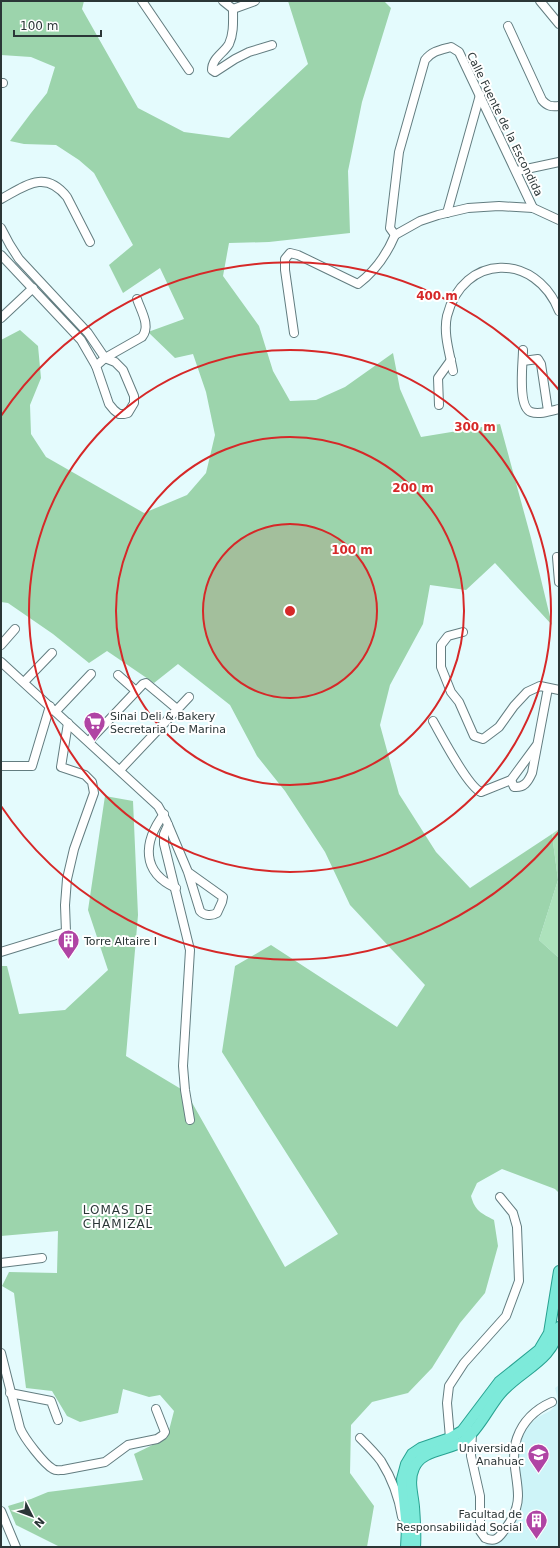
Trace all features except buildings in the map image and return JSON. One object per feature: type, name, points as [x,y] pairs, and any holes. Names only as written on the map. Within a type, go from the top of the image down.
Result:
[{"type":"main road","points":[[407,1543],[406,1516],[402,1485],[406,1464],[412,1454],[421,1448],[467,1438],[468,1430],[499,1382],[534,1354],[547,1338],[559,1271]]},
{"type":"main road","points":[[468,1430],[505,1388],[545,1356],[558,1336],[559,1327]]},
{"type":"main road","points":[[415,1547],[415,1516],[411,1480],[414,1468],[419,1460],[424,1456],[452,1442]]},
{"type":"street","points":[[142,1],[189,70]]},
{"type":"street","points":[[223,1],[233,9]]},
{"type":"street","points":[[233,9],[255,1]]},
{"type":"street","points":[[540,1],[559,24]]},
{"type":"street","points":[[233,9],[232,34],[228,45],[212,64],[212,70],[215,72],[249,52],[272,45]]},
{"type":"street","points":[[508,26],[542,100],[552,107],[559,106]]},
{"type":"street","name":"Calle Fuente de la Escondida","points":[[395,235],[390,228],[399,152],[425,60],[430,54],[437,50],[451,47],[459,52],[534,208]]},
{"type":"street","points":[[447,213],[480,95]]},
{"type":"street","points":[[517,171],[559,162]]},
{"type":"street","points":[[1,199],[30,183],[43,181],[50,183],[63,192],[67,197],[90,242]]},
{"type":"street","points":[[294,333],[285,270],[285,259],[290,253],[298,255],[358,284],[364,280],[388,252],[395,235],[420,221],[468,208],[499,206],[534,208],[559,220]]},
{"type":"street","points":[[1,228],[19,259],[88,333],[105,358],[119,364],[134,396],[132,409],[128,413],[119,414],[109,404],[96,366],[81,340],[1,255]]},
{"type":"street","points":[[453,371],[445,330],[446,318],[451,303],[459,289],[470,278],[484,270],[504,266],[522,270],[536,278],[547,288],[555,299],[559,311]]},
{"type":"street","points":[[1,318],[33,288]]},
{"type":"street","points":[[96,366],[105,358],[142,337],[145,333],[146,324],[136,299]]},
{"type":"street","points":[[524,350],[522,398],[525,407],[530,412],[536,413],[559,409]]},
{"type":"street","points":[[523,361],[538,359],[541,364],[548,411]]},
{"type":"street","points":[[439,405],[438,378],[451,360]]},
{"type":"street","points":[[557,557],[559,582]]},
{"type":"street","points":[[1,644],[15,629]]},
{"type":"street","points":[[463,632],[448,636],[441,644],[441,666],[451,692],[459,702],[474,736],[483,740],[499,727],[514,706],[527,692],[540,686],[559,690]]},
{"type":"street","points":[[24,682],[52,653]]},
{"type":"street","points":[[1,662],[89,741],[158,806],[164,814],[188,872],[200,911],[204,914],[215,915],[219,911],[223,897],[188,872]]},
{"type":"street","points":[[1,766],[32,766],[53,708],[91,674]]},
{"type":"street","points":[[118,675],[136,691]]},
{"type":"street","points":[[89,741],[143,684],[149,684],[177,709]]},
{"type":"street","points":[[511,780],[514,787],[520,788],[527,782],[532,773],[548,688]]},
{"type":"street","points":[[120,770],[189,697]]},
{"type":"street","points":[[433,721],[463,772],[478,791],[481,792],[511,780],[536,746]]},
{"type":"street","points":[[1,952],[66,932],[65,905],[67,879],[74,849],[94,793],[92,782],[85,775],[60,767],[68,723]]},
{"type":"street","points":[[164,814],[154,829],[151,838],[148,849],[149,861],[153,872],[161,880],[176,888]]},
{"type":"street","points":[[168,825],[164,834],[164,844],[190,950],[183,1066],[190,1120]]},
{"type":"street","points":[[452,1442],[447,1403],[449,1386],[464,1363],[506,1316],[519,1281],[517,1227],[513,1213],[500,1197]]},
{"type":"street","points":[[1,1263],[42,1258]]},
{"type":"street","points":[[1,1353],[10,1393],[23,1435],[52,1469],[57,1470],[105,1462],[128,1445],[157,1439],[163,1436],[165,1432],[156,1409]]},
{"type":"street","points":[[10,1393],[51,1401],[58,1420]]},
{"type":"street","points":[[468,1430],[471,1456],[480,1496],[480,1531],[485,1538],[494,1540],[500,1537],[508,1526],[517,1504],[518,1495],[513,1460],[517,1438],[529,1419],[539,1409],[552,1402]]},
{"type":"street","points":[[360,1438],[380,1460],[391,1480],[399,1504],[407,1543]]},
{"type":"street","points":[[1,1510],[16,1547]]},
{"type":"shaded area","name":"Universidad Anahuac","points":[[559,1385],[559,1547],[486,1547],[485,1544],[498,1543],[504,1537],[515,1517],[518,1447],[528,1426],[538,1417],[550,1411],[554,1407],[558,1400],[555,1388]]},
{"type":"green space","points":[[1,1],[84,1],[82,9],[138,108],[184,132],[229,138],[308,64],[288,1],[384,1],[391,8],[362,102],[348,171],[350,233],[269,242],[229,243],[223,276],[259,326],[273,371],[290,401],[316,400],[345,387],[393,353],[400,389],[421,437],[500,424],[531,538],[552,625],[495,563],[466,590],[430,585],[423,624],[390,685],[380,725],[399,794],[436,852],[470,888],[552,834],[558,880],[539,940],[559,958],[559,1193],[555,1189],[502,1169],[477,1183],[471,1196],[474,1205],[479,1211],[494,1220],[498,1246],[485,1293],[460,1323],[432,1368],[408,1393],[372,1402],[351,1425],[350,1473],[374,1506],[367,1547],[60,1547],[16,1525],[8,1506],[48,1492],[143,1480],[134,1454],[167,1438],[174,1411],[160,1395],[149,1397],[123,1389],[118,1413],[80,1422],[67,1416],[52,1391],[26,1388],[14,1293],[2,1286],[9,1272],[57,1273],[58,1231],[1,1236],[1,966],[7,966],[19,1014],[65,1010],[108,970],[88,910],[105,796],[133,801],[138,915],[126,1056],[186,1092],[285,1267],[338,1234],[222,1052],[235,966],[271,945],[397,1027],[425,985],[350,905],[325,852],[285,791],[257,756],[230,705],[178,664],[154,683],[107,651],[89,663],[53,634],[8,603],[1,602],[1,340],[20,330],[38,346],[41,378],[30,405],[31,434],[46,457],[144,513],[187,495],[206,473],[215,435],[206,392],[193,354],[175,358],[148,332],[184,319],[160,268],[123,293],[109,265],[133,245],[94,173],[79,160],[56,145],[24,144],[10,141],[47,93],[55,67],[31,57],[1,55]]},
{"type":"green space","points":[[559,829],[559,958],[539,940],[558,880],[552,834]]},
{"type":"place","name":"Sinai Deli & Bakery Secretaria De Marina","points":[[94,742]]},
{"type":"place","name":"Torre Altaire I","points":[[69,960]]},
{"type":"place","name":"Universidad Anahuac","points":[[539,1474]]},
{"type":"place","name":"Facultad de Responsabilidad Social","points":[[537,1540]]},
{"type":"district","name":"LOMAS DE CHAMIZAL","points":[[118,1217]]}]
